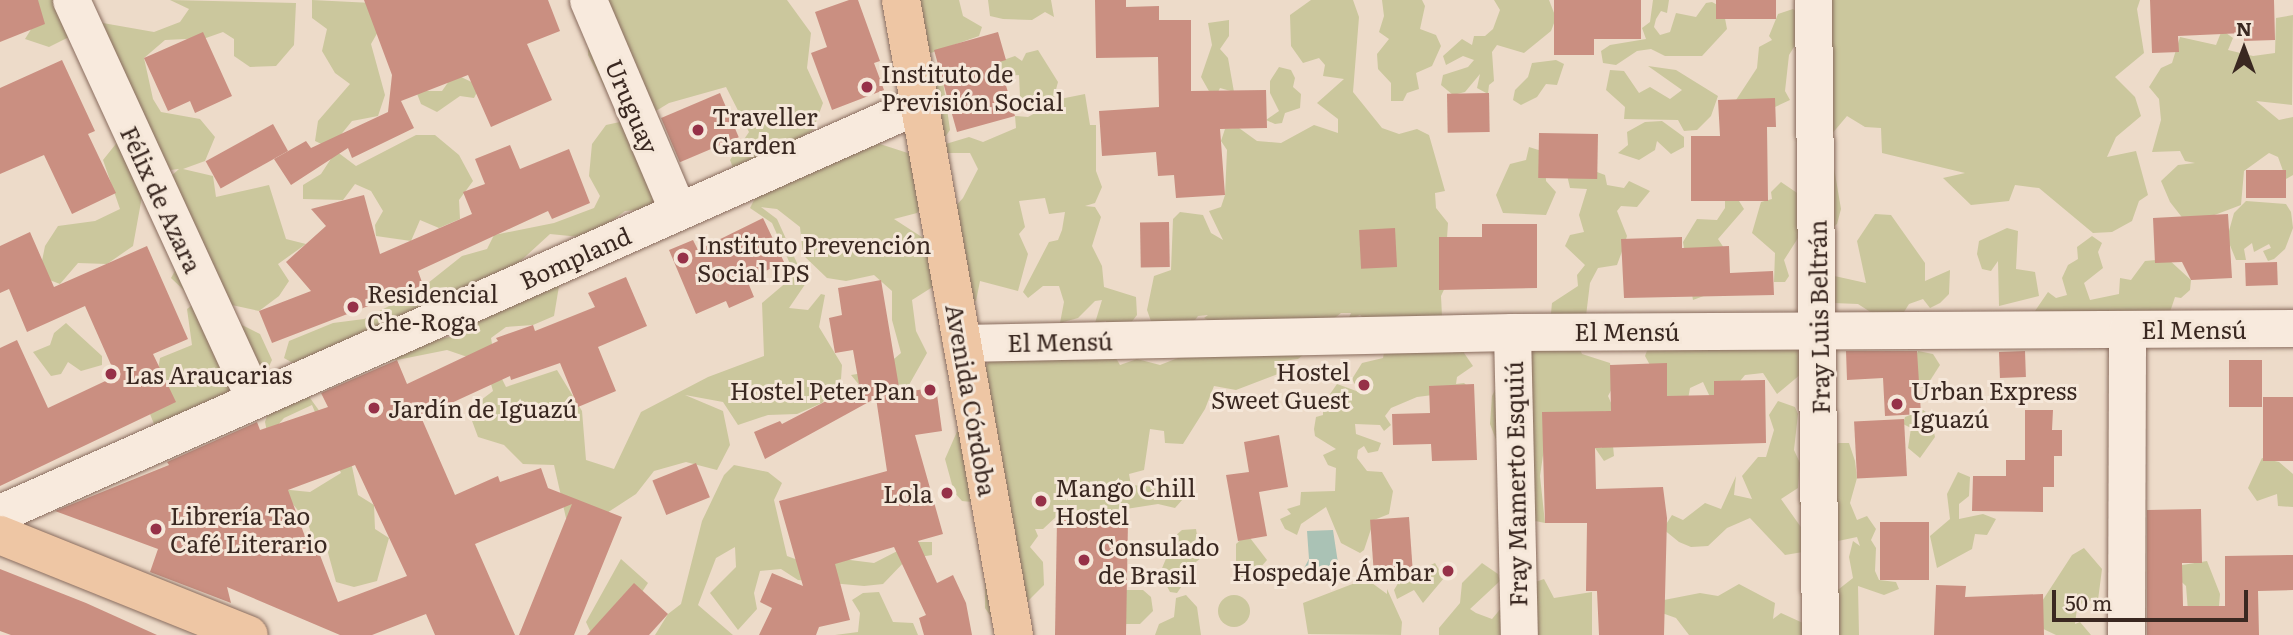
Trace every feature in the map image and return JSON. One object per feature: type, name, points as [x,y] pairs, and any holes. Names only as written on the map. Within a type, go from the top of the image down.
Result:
[{"type":"main road","name":"Avenida Córdoba","points":[[901,0],[1014,635]]},
{"type":"main road","points":[[0,535],[249,635]]},
{"type":"street","name":"Félix de Azara","points":[[71,0],[254,398]]},
{"type":"street","name":"Uruguay","points":[[587,0],[678,211]]},
{"type":"street","name":"Fray Luis Beltrán","points":[[1813,0],[1819,330],[1820,635]]},
{"type":"street","name":"Bompland","points":[[0,513],[920,104]]},
{"type":"street","name":"El Mensú","points":[[961,343],[1512,332],[2293,328]]},
{"type":"street","points":[[2126,635],[2127,329]]},
{"type":"street","name":"Fray Mamerto Esquiú","points":[[1512,332],[1519,635]]},
{"type":"shaded area","points":[[37,0],[58,0],[69,37],[49,47],[25,39],[38,18]]},
{"type":"shaded area","points":[[170,0],[296,3],[294,45],[276,66],[250,67],[234,56],[234,39],[223,32],[206,38],[165,40],[144,58],[153,99],[161,112],[200,119],[215,137],[205,161],[183,169],[213,176],[216,197],[269,185],[286,239],[306,244],[278,264],[289,281],[279,296],[259,311],[190,296],[171,278],[186,251],[158,188],[179,169],[162,171],[143,191],[133,246],[107,264],[78,263],[60,284],[39,276],[45,246],[58,226],[95,221],[120,209],[103,160],[123,135],[97,22],[154,32],[180,22],[189,9]]},
{"type":"shaded area","points":[[312,0],[372,3],[383,23],[371,44],[385,95],[378,116],[352,121],[330,148],[315,141],[318,121],[350,84],[335,73],[322,51],[327,29],[312,18]]},
{"type":"shaded area","points":[[606,0],[787,0],[811,33],[807,68],[823,103],[813,130],[737,178],[730,160],[749,132],[726,87],[669,103],[646,117],[659,208],[625,211],[605,226],[600,239],[550,234],[514,267],[459,290],[413,341],[451,337],[468,322],[560,280],[554,316],[533,325],[506,327],[491,338],[496,367],[506,387],[557,370],[582,411],[586,460],[614,469],[641,412],[708,377],[764,356],[762,303],[795,275],[772,223],[750,208],[759,190],[841,146],[880,144],[920,157],[935,192],[917,213],[894,219],[945,252],[942,281],[912,300],[916,331],[927,353],[905,392],[865,392],[851,375],[881,370],[901,353],[892,320],[892,291],[874,275],[846,281],[827,278],[803,255],[800,227],[777,209],[761,207],[777,219],[806,283],[789,308],[808,310],[821,294],[825,295],[819,327],[842,365],[841,379],[822,403],[797,414],[768,415],[738,425],[723,402],[685,395],[723,411],[730,445],[717,470],[686,462],[654,471],[636,494],[593,522],[566,518],[554,465],[523,464],[504,445],[478,437],[468,410],[493,391],[485,363],[447,350],[397,360],[300,367],[284,358],[289,341],[333,323],[364,319],[418,291],[462,256],[487,249],[494,235],[554,223],[594,208],[600,196],[589,176],[592,144],[606,125],[629,120],[616,109],[588,55],[588,33]]},
{"type":"shaded area","points":[[903,0],[959,0],[963,16],[982,27],[979,36],[928,54]]},
{"type":"shaded area","points":[[988,0],[1051,0],[1054,17],[1045,12],[1032,20],[990,16]]},
{"type":"shaded area","points":[[1311,0],[1353,0],[1359,17],[1353,92],[1382,128],[1399,134],[1417,129],[1429,135],[1445,191],[1435,193],[1436,208],[1448,223],[1447,238],[1439,246],[1439,265],[1446,271],[1448,281],[1441,296],[1442,316],[1366,321],[1360,315],[1348,320],[1351,313],[1341,313],[1321,329],[1308,351],[1298,359],[1283,361],[1286,371],[1236,390],[1214,386],[1205,409],[1183,444],[1165,443],[1164,431],[1150,429],[1144,470],[1129,474],[1131,485],[1170,488],[1184,494],[1183,499],[1175,508],[1158,504],[1116,510],[1110,519],[1057,516],[1043,529],[1035,529],[1038,536],[1030,547],[1043,562],[1044,585],[1024,605],[994,621],[985,608],[985,584],[992,568],[982,503],[962,501],[954,492],[945,459],[984,370],[993,354],[1113,353],[1120,365],[1137,359],[1160,365],[1188,354],[1221,327],[1204,318],[1208,315],[1198,316],[1186,332],[1152,324],[1147,310],[1154,276],[1171,270],[1173,219],[1180,212],[1203,215],[1211,233],[1223,240],[1209,211],[1221,207],[1225,195],[1227,150],[1221,141],[1225,129],[1239,128],[1257,141],[1281,143],[1314,125],[1338,133],[1338,119],[1317,103],[1344,79],[1323,76],[1325,65],[1319,58],[1303,63],[1291,46],[1290,15]]},
{"type":"shaded area","points":[[1382,0],[1422,0],[1425,6],[1420,29],[1436,35],[1441,46],[1432,66],[1416,73],[1419,89],[1407,93],[1403,101],[1391,101],[1391,83],[1378,69],[1377,54],[1389,39],[1379,32],[1384,16]]},
{"type":"shaded area","points":[[1494,0],[1549,0],[1556,18],[1551,31],[1524,53],[1497,45],[1492,52],[1494,81],[1489,85],[1488,94],[1477,88],[1480,74],[1465,92],[1453,95],[1441,85],[1443,75],[1468,67],[1474,60],[1463,56],[1446,65],[1443,56],[1462,39],[1472,45],[1474,36],[1485,36],[1493,29],[1500,10]]},
{"type":"shaded area","points":[[1653,0],[1669,0],[1667,13],[1661,11],[1656,19],[1654,27],[1660,35],[1670,32],[1676,13],[1696,17],[1706,3],[1712,2],[1723,8],[1727,29],[1702,56],[1665,56],[1651,49],[1637,51],[1616,65],[1603,63],[1601,51],[1610,45],[1646,39],[1642,28],[1650,22]]},
{"type":"shaded area","points":[[1827,0],[2140,0],[2137,9],[2144,53],[2115,77],[2135,97],[2141,116],[2116,137],[2107,157],[2136,151],[2148,195],[2139,201],[2132,221],[2112,232],[2093,233],[2039,188],[2015,185],[2009,201],[1971,205],[1943,178],[1965,173],[1882,153],[1881,128],[1865,127],[1847,116],[1825,142]]},
{"type":"shaded area","points":[[1793,9],[1806,19],[1805,43],[1794,47],[1789,55],[1785,91],[1790,100],[1775,107],[1736,100],[1757,68],[1759,47],[1772,40],[1769,36],[1778,14]]},
{"type":"shaded area","points":[[2293,15],[2292,105],[2256,101],[2279,120],[2293,117],[2293,175],[2286,179],[2278,157],[2269,153],[2244,171],[2241,205],[2188,225],[2170,202],[2161,181],[2178,165],[2195,163],[2185,161],[2180,151],[2152,152],[2161,120],[2159,99],[2149,87],[2161,68],[2172,63],[2180,37],[2216,45],[2222,30],[2233,38],[2228,50],[2253,56],[2275,53],[2276,18]]},
{"type":"shaded area","points":[[1229,20],[1229,36],[1220,49],[1228,58],[1234,92],[1220,88],[1214,100],[1201,77],[1212,45],[1208,23]]},
{"type":"shaded area","points":[[1038,50],[1058,82],[1054,97],[1031,109],[1024,107],[1020,97],[1019,75],[992,78],[989,65],[1015,56],[1022,61],[1026,53]]},
{"type":"shaded area","points":[[1556,60],[1564,64],[1557,85],[1546,84],[1537,97],[1521,105],[1513,100],[1515,90],[1528,77],[1532,63]]},
{"type":"shaded area","points":[[921,66],[941,67],[950,130],[939,146],[969,137],[983,142],[1016,128],[1015,116],[1028,117],[1060,99],[1085,94],[1090,125],[1096,125],[1096,171],[1102,187],[1095,203],[1085,206],[1095,207],[1101,217],[1092,246],[1102,266],[1104,287],[1136,297],[1137,315],[1123,333],[1107,332],[1106,321],[1095,323],[1102,300],[1095,301],[1078,318],[1060,323],[1064,302],[1059,286],[1043,286],[1028,298],[1023,292],[1049,242],[1058,240],[1062,230],[1065,212],[1049,214],[1045,198],[1019,201],[1025,227],[1019,234],[1028,254],[1018,291],[980,281],[976,301],[954,303],[945,282],[946,258],[954,251],[946,217],[963,198],[978,169],[970,153],[928,153],[932,145],[923,124],[927,99],[922,91]]},
{"type":"shaded area","points":[[1648,66],[1676,70],[1718,96],[1711,116],[1697,130],[1684,131],[1678,120],[1624,119],[1625,107],[1606,90],[1610,70],[1624,71],[1639,93],[1650,87],[1670,99],[1682,90]]},
{"type":"shaded area","points":[[1279,67],[1291,70],[1295,78],[1293,87],[1301,94],[1300,108],[1285,113],[1282,123],[1275,124],[1266,120],[1279,111],[1270,93],[1270,81]]},
{"type":"shaded area","points":[[461,77],[480,86],[474,98],[460,96],[437,112],[421,104],[416,91],[442,91],[449,81]]},
{"type":"shaded area","points":[[1662,121],[1684,137],[1684,147],[1671,154],[1657,141],[1655,150],[1639,160],[1618,153],[1628,145],[1627,132],[1645,122]]},
{"type":"shaded area","points":[[416,135],[435,135],[459,155],[473,181],[459,200],[460,219],[439,228],[420,220],[411,241],[376,236],[375,225],[383,211],[371,191],[355,184],[343,200],[303,199],[303,185],[321,174],[336,151],[356,166]]},
{"type":"shaded area","points":[[1529,147],[1545,152],[1546,181],[1556,192],[1546,215],[1503,213],[1496,195],[1510,164],[1526,160]]},
{"type":"shaded area","points":[[1832,156],[1841,209],[1837,224],[1826,233],[1830,275],[1866,283],[1857,241],[1875,214],[1891,215],[1925,263],[1925,281],[1950,270],[1949,294],[1940,303],[1930,308],[1923,299],[1909,304],[1904,312],[1875,315],[1858,304],[1833,303],[1798,238],[1784,260],[1789,276],[1785,282],[1774,282],[1775,253],[1752,233],[1761,202],[1772,199],[1771,192],[1781,182],[1803,197]]},
{"type":"shaded area","points":[[1589,169],[1605,175],[1607,185],[1624,188],[1629,181],[1650,191],[1637,207],[1621,206],[1617,211],[1627,236],[1617,265],[1598,268],[1590,283],[1586,316],[1550,323],[1552,303],[1578,286],[1577,275],[1585,265],[1565,246],[1570,235],[1584,232],[1579,215],[1587,189],[1570,188],[1567,175]]},
{"type":"shaded area","points":[[1725,200],[1739,201],[1744,209],[1718,239],[1726,251],[1714,292],[1693,300],[1683,242],[1697,219],[1717,220],[1725,208]]},
{"type":"shaded area","points":[[2246,201],[2286,204],[2291,212],[2293,228],[2285,249],[2274,259],[2268,261],[2263,251],[2271,248],[2269,244],[2254,252],[2252,243],[2244,249],[2246,260],[2236,260],[2227,238],[2234,213]]},
{"type":"shaded area","points":[[2007,228],[2018,231],[2016,269],[2035,272],[2039,296],[1999,306],[1998,261],[1991,271],[1982,269],[1977,254],[1979,241]]},
{"type":"shaded area","points":[[2092,236],[2102,243],[2098,252],[2103,268],[2084,283],[2090,300],[2119,294],[2120,278],[2131,280],[2145,261],[2168,259],[2191,280],[2190,290],[2181,298],[2175,297],[2170,312],[2035,311],[2048,292],[2056,298],[2067,295],[2062,278],[2068,265],[2078,259],[2077,247]]},
{"type":"shaded area","points":[[196,302],[260,334],[272,360],[254,398],[156,429],[150,414],[160,358],[192,345],[187,309]]},
{"type":"shaded area","points":[[66,323],[102,356],[102,365],[81,371],[68,362],[61,374],[51,376],[33,352],[50,345],[54,333]]},
{"type":"shaded area","points":[[1798,339],[1807,369],[1777,394],[1763,373],[1745,375],[1716,410],[1703,382],[1690,388],[1687,405],[1679,396],[1667,396],[1645,356],[1650,343]]},
{"type":"shaded area","points":[[1578,345],[1582,354],[1610,363],[1614,385],[1608,396],[1617,416],[1612,436],[1614,456],[1604,461],[1595,448],[1602,448],[1606,411],[1547,428],[1540,476],[1545,523],[1526,519],[1490,424],[1492,396],[1512,356],[1534,347]]},
{"type":"shaded area","points":[[1462,350],[1473,366],[1457,377],[1456,384],[1464,383],[1472,390],[1417,397],[1391,408],[1385,416],[1391,425],[1384,431],[1380,425],[1355,424],[1356,434],[1381,443],[1378,451],[1368,453],[1364,446],[1358,450],[1357,458],[1367,471],[1382,472],[1393,491],[1389,514],[1374,520],[1364,550],[1360,553],[1341,543],[1326,507],[1301,524],[1297,535],[1285,529],[1280,519],[1291,514],[1287,509],[1300,505],[1301,492],[1335,491],[1336,468],[1328,465],[1323,455],[1336,449],[1315,436],[1314,429],[1316,417],[1323,415],[1323,404],[1337,384],[1359,392],[1352,379],[1362,363],[1383,358],[1384,353]]},
{"type":"shaded area","points":[[1918,351],[1933,354],[1940,365],[1924,390],[1915,380],[1912,366]]},
{"type":"shaded area","points":[[297,380],[349,452],[358,495],[374,505],[375,529],[389,538],[377,581],[354,587],[336,582],[327,549],[314,541],[307,521],[280,489],[310,492],[341,473],[312,405],[284,418],[270,434],[275,471],[265,422],[276,389]]},
{"type":"shaded area","points":[[1778,401],[1795,407],[1798,414],[1794,450],[1800,463],[1798,488],[1781,499],[1803,530],[1803,552],[1785,555],[1750,518],[1727,528],[1708,546],[1691,547],[1679,542],[1663,529],[1672,515],[1683,520],[1705,503],[1721,509],[1736,476],[1734,495],[1752,499],[1742,476],[1758,457],[1766,457],[1774,430],[1769,415]]},
{"type":"shaded area","points":[[1923,410],[1930,415],[1935,437],[1920,458],[1908,448],[1911,428],[1903,424],[1905,417]]},
{"type":"shaded area","points":[[1838,443],[1849,443],[1855,461],[1857,478],[1850,503],[1857,520],[1867,516],[1876,529],[1871,540],[1876,548],[1875,571],[1879,580],[1896,582],[1899,589],[1884,595],[1858,586],[1859,635],[1818,635],[1830,596],[1853,578],[1849,557],[1853,541],[1860,546],[1857,537],[1838,541],[1830,550],[1810,509],[1799,504]]},
{"type":"shaded area","points":[[2262,458],[2279,462],[2293,474],[2293,507],[2278,506],[2277,494],[2257,501],[2248,488]]},
{"type":"shaded area","points":[[734,465],[768,472],[782,483],[774,500],[787,556],[809,564],[836,552],[850,560],[874,563],[915,542],[932,542],[932,555],[907,559],[883,584],[864,586],[798,580],[781,569],[760,571],[754,593],[757,609],[738,630],[710,593],[736,567],[735,547],[716,558],[698,605],[733,635],[655,635],[668,614],[681,604],[702,521],[724,475]]},
{"type":"shaded area","points":[[1958,472],[1970,477],[1969,496],[1959,504],[1959,519],[1983,514],[1996,519],[1987,535],[1975,534],[1972,549],[1937,568],[1930,536],[1950,519],[1947,494]]},
{"type":"shaded area","points":[[1196,529],[1201,558],[1182,573],[1186,580],[1177,593],[1170,592],[1160,573],[1170,549],[1169,541],[1182,530]]},
{"type":"shaded area","points":[[1333,530],[1338,563],[1327,579],[1303,570],[1309,559],[1307,531]]},
{"type":"shaded area","points":[[1247,534],[1267,560],[1247,583],[1236,584],[1236,544]]},
{"type":"shaded area","points":[[2084,548],[2102,569],[2098,600],[2083,602],[2077,608],[2075,624],[2080,622],[2091,635],[2056,635],[2037,626],[2037,609],[2072,555]]},
{"type":"shaded area","points":[[621,559],[648,583],[636,601],[592,635],[586,622]]},
{"type":"shaded area","points":[[2207,561],[2220,594],[2219,606],[2188,611],[2186,586],[2172,573],[2176,566]]},
{"type":"shaded area","points":[[1435,563],[1444,578],[1423,603],[1414,590],[1397,599],[1394,590],[1400,580]]},
{"type":"shaded area","points":[[1482,563],[1498,574],[1500,581],[1470,609],[1476,613],[1492,619],[1518,588],[1544,579],[1554,598],[1592,592],[1592,635],[1439,635],[1439,628],[1460,603],[1462,583]]},
{"type":"shaded area","points":[[1355,583],[1372,583],[1387,594],[1387,589],[1402,622],[1401,635],[1308,634],[1303,603]]},
{"type":"shaded area","points":[[1739,584],[1775,603],[1773,619],[1781,613],[1803,623],[1804,635],[1689,635],[1676,618],[1662,613],[1664,600],[1700,593],[1718,596]]},
{"type":"shaded area","points":[[1123,590],[1143,590],[1151,597],[1153,611],[1140,624],[1122,624]]},
{"type":"shaded area","points":[[879,592],[893,622],[913,623],[918,635],[835,635],[858,632],[860,613],[852,600],[863,593]]},
{"type":"shaded area","points":[[1186,595],[1197,607],[1201,635],[1155,635],[1159,624],[1174,617],[1176,598]]},
{"type":"shaded area","points":[[1234,595],[1245,600],[1250,611],[1245,622],[1234,627],[1223,622],[1218,611],[1223,600]]},
{"type":"building","points":[[0,0],[38,0],[45,24],[0,42]]},
{"type":"building","points":[[364,0],[548,0],[560,31],[527,44],[552,100],[491,127],[468,75],[401,101],[414,128],[352,158],[348,148],[291,185],[274,159],[306,141],[311,148],[388,112],[392,75]]},
{"type":"building","points":[[849,0],[858,0],[880,61],[874,63],[884,90],[832,110],[811,53],[827,47],[815,12]]},
{"type":"building","points":[[1095,0],[1126,0],[1126,7],[1159,6],[1159,20],[1191,20],[1191,91],[1266,90],[1267,128],[1220,129],[1225,195],[1176,198],[1174,175],[1158,176],[1156,152],[1102,156],[1099,111],[1159,107],[1158,57],[1096,58]]},
{"type":"building","points":[[1554,0],[1641,0],[1641,39],[1594,39],[1594,55],[1554,55]]},
{"type":"building","points":[[1716,0],[1776,0],[1776,19],[1716,19]]},
{"type":"building","points":[[2150,0],[2274,0],[2275,40],[2244,41],[2244,33],[2178,36],[2179,52],[2152,53]]},
{"type":"building","points":[[203,32],[232,96],[195,113],[190,101],[168,111],[144,58]]},
{"type":"building","points":[[998,32],[1006,60],[999,62],[1015,116],[957,132],[934,50]]},
{"type":"building","points":[[62,60],[95,131],[88,134],[116,193],[72,214],[44,155],[0,174],[0,88]]},
{"type":"building","points":[[720,93],[739,137],[680,162],[661,118]]},
{"type":"building","points":[[1489,93],[1490,132],[1448,133],[1447,94]]},
{"type":"building","points":[[1775,98],[1776,127],[1767,127],[1768,201],[1691,201],[1691,136],[1720,136],[1718,100]]},
{"type":"building","points":[[273,124],[288,151],[221,188],[206,161]]},
{"type":"building","points":[[1539,133],[1598,134],[1597,179],[1538,178]]},
{"type":"building","points":[[510,145],[520,169],[569,149],[590,203],[552,219],[548,211],[418,271],[423,285],[272,343],[259,311],[311,291],[286,262],[326,226],[311,209],[364,195],[380,254],[472,214],[463,192],[485,184],[475,159]]},
{"type":"building","points":[[2246,170],[2286,170],[2286,198],[2246,198]]},
{"type":"building","points":[[2228,214],[2232,278],[2191,280],[2182,262],[2155,263],[2153,218]]},
{"type":"building","points":[[763,218],[784,262],[747,280],[754,297],[729,308],[726,301],[696,314],[669,250],[693,240],[698,250]]},
{"type":"building","points":[[1169,222],[1170,267],[1141,267],[1140,223]]},
{"type":"building","points":[[1482,224],[1537,224],[1537,288],[1439,290],[1439,237],[1482,237]]},
{"type":"building","points":[[1395,228],[1397,267],[1361,269],[1359,230]]},
{"type":"building","points":[[30,232],[54,287],[147,246],[188,339],[153,354],[176,402],[0,486],[0,348],[17,340],[48,408],[116,376],[85,306],[27,332],[9,289],[0,293],[0,246]]},
{"type":"building","points":[[1682,237],[1682,248],[1729,246],[1730,273],[1773,271],[1774,295],[1624,298],[1621,239]]},
{"type":"building","points":[[2277,262],[2278,285],[2246,286],[2245,263]]},
{"type":"building","points":[[626,277],[647,326],[598,347],[616,391],[578,407],[560,363],[511,380],[510,376],[421,417],[455,495],[498,476],[500,482],[541,468],[548,488],[622,517],[574,635],[519,635],[572,504],[475,544],[515,635],[435,635],[426,614],[372,635],[340,635],[227,587],[231,603],[150,572],[158,549],[55,511],[169,465],[167,462],[257,422],[260,430],[328,407],[321,393],[397,360],[407,384],[498,341],[496,338],[533,325],[535,331],[595,307],[588,293]],"holes":[[[355,465],[407,576],[338,602],[318,550],[311,553],[288,490]]]},
{"type":"building","points":[[881,280],[900,393],[936,387],[942,431],[915,435],[943,534],[918,541],[937,583],[953,575],[966,603],[972,635],[924,635],[919,618],[926,615],[894,547],[835,564],[850,620],[819,627],[816,635],[759,635],[772,608],[760,602],[772,573],[803,586],[779,501],[887,471],[876,398],[765,459],[754,432],[780,421],[782,424],[859,384],[853,350],[835,353],[829,318],[842,315],[838,288]]},
{"type":"building","points":[[1846,351],[1917,351],[1921,414],[1885,416],[1883,378],[1847,380]]},
{"type":"building","points":[[2025,351],[2026,377],[2000,378],[1999,352]]},
{"type":"building","points":[[2229,360],[2262,360],[2262,407],[2229,407]]},
{"type":"building","points":[[1667,363],[1667,396],[1714,395],[1714,381],[1765,380],[1766,443],[1595,448],[1596,489],[1663,487],[1667,518],[1664,635],[1599,635],[1597,591],[1586,591],[1587,523],[1545,523],[1542,412],[1611,411],[1610,365]]},
{"type":"building","points":[[1474,384],[1477,460],[1432,461],[1431,444],[1393,445],[1392,414],[1430,413],[1429,386]]},
{"type":"building","points":[[2263,397],[2293,397],[2293,461],[2263,461]]},
{"type":"building","points":[[2025,410],[2053,410],[2052,430],[2062,430],[2062,456],[2054,456],[2054,487],[2043,487],[2043,512],[1972,511],[1973,476],[2006,476],[2006,460],[2025,460]]},
{"type":"building","points":[[1904,419],[1907,476],[1857,479],[1854,422]]},
{"type":"building","points":[[1279,435],[1288,487],[1259,492],[1267,536],[1238,541],[1226,475],[1249,472],[1244,442]]},
{"type":"building","points":[[696,463],[710,497],[666,515],[652,481]]},
{"type":"building","points":[[2201,509],[2202,563],[2182,563],[2183,606],[2225,606],[2225,556],[2293,555],[2293,590],[2258,591],[2259,635],[2147,635],[2147,510]]},
{"type":"building","points":[[1409,517],[1413,572],[1374,575],[1370,520]]},
{"type":"building","points":[[1057,520],[1128,521],[1126,635],[1055,635]]},
{"type":"building","points":[[1880,522],[1929,522],[1929,580],[1880,580]]},
{"type":"building","points":[[0,569],[157,635],[11,635],[0,631]]},
{"type":"building","points":[[634,583],[668,614],[649,635],[587,635]]},
{"type":"building","points":[[1936,585],[1966,586],[1965,597],[2043,594],[2044,635],[1934,635]]},
{"type":"place","name":"Instituto de Previsión Social","points":[[867,87]]},
{"type":"place","name":"Traveller Garden","points":[[698,130]]},
{"type":"place","name":"Instituto Prevención Social IPS","points":[[683,258]]},
{"type":"place","name":"Residencial Che-Roga","points":[[353,307]]},
{"type":"place","name":"Las Araucarias","points":[[111,374]]},
{"type":"place","name":"Hostel Sweet Guest","points":[[1364,385]]},
{"type":"place","name":"Hostel Peter Pan","points":[[930,390]]},
{"type":"place","name":"Urban Express Iguazú","points":[[1897,404]]},
{"type":"place","name":"Jardín de Iguazú","points":[[374,408]]},
{"type":"place","name":"Lola","points":[[947,493]]},
{"type":"place","name":"Mango Chill Hostel","points":[[1041,501]]},
{"type":"place","name":"Librería Tao Café Literario","points":[[156,529]]},
{"type":"place","name":"Consulado de Brasil","points":[[1084,560]]},
{"type":"place","name":"Hospedaje Ámbar","points":[[1448,571]]}]
